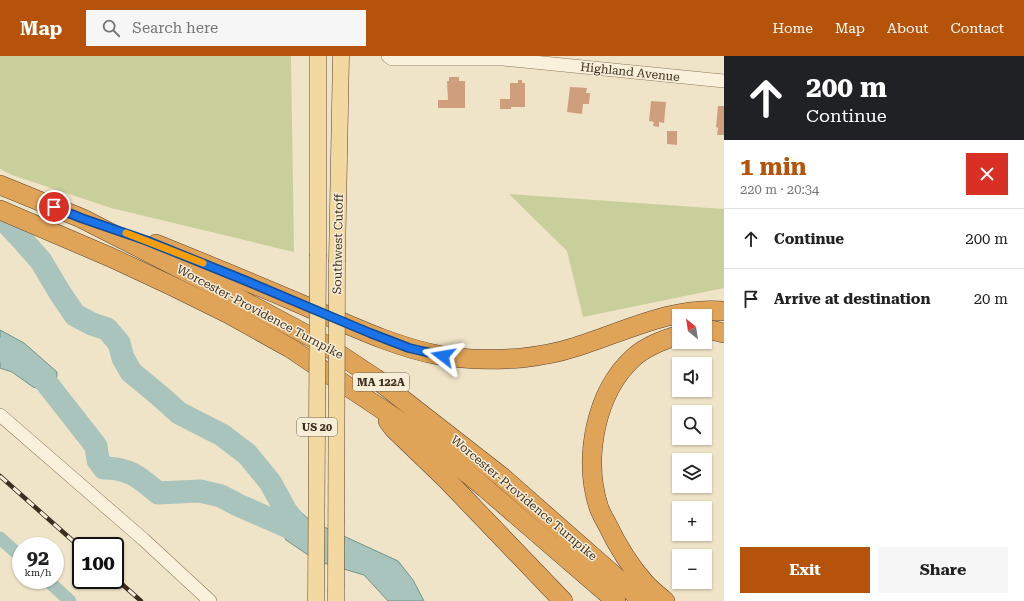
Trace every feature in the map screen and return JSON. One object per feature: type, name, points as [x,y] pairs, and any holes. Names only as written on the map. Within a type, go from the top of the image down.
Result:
[{"type":"highway","name":"Worcester-Providence Turnpike","points":[[0,185],[81,218],[322,343],[376,378],[502,477],[643,601]]},
{"type":"highway","name":"Worcester-Providence Turnpike","points":[[0,210],[157,278],[230,314],[290,348],[378,405],[419,434],[616,601]]},
{"type":"highway","points":[[81,218],[145,240],[409,348],[443,356],[491,359],[522,358],[571,349],[656,319],[682,313],[724,311]]},
{"type":"highway","points":[[712,330],[724,333]]},
{"type":"highway","points":[[665,601],[645,584],[630,563],[612,535],[599,508],[592,477],[592,447],[598,420],[606,397],[618,376],[634,358],[660,340],[672,337]]},
{"type":"highway","points":[[378,405],[394,430],[446,479],[563,601]]},
{"type":"main road","name":"Southwest Cutoff","points":[[316,601],[318,56]]},
{"type":"main road","name":"Southwest Cutoff","points":[[336,601],[337,260],[341,56]]},
{"type":"street","name":"Highland Avenue","points":[[390,57],[501,58],[724,82]]},
{"type":"street","points":[[0,415],[143,539],[210,601]]},
{"type":"green space","points":[[0,56],[291,56],[294,252],[111,208],[12,175],[0,169]]},
{"type":"green space","points":[[509,194],[724,209],[724,288],[583,317],[567,251]]},
{"type":"water","points":[[0,330],[24,343],[57,372],[54,384],[43,390],[33,387],[12,372],[0,368]]},
{"type":"water","points":[[282,496],[311,521],[398,561],[413,580],[424,601],[388,601],[364,575],[317,561],[286,540],[276,522],[275,505]]},
{"type":"building","points":[[449,77],[459,77],[459,81],[465,81],[465,108],[438,108],[438,100],[448,100],[447,81],[449,81]]},
{"type":"building","points":[[518,80],[522,80],[522,83],[525,83],[525,107],[500,109],[500,99],[510,99],[510,83],[518,83]]},
{"type":"building","points":[[570,87],[587,88],[586,93],[590,93],[589,104],[583,104],[582,114],[567,112]]},
{"type":"building","points":[[651,101],[666,102],[664,123],[659,122],[659,127],[653,126],[654,122],[649,121]]},
{"type":"building","points":[[718,106],[724,106],[724,135],[717,135],[718,128],[716,127]]},
{"type":"building","points":[[667,131],[677,131],[677,145],[667,144]]},
{"type":"waterway","points":[[0,216],[41,261],[75,315],[92,324],[107,329],[119,343],[123,358],[131,372],[179,413],[222,435],[247,454],[270,482],[286,511],[297,525]]},
{"type":"waterway","points":[[0,349],[22,362],[45,381],[96,446],[98,460],[104,468],[113,468],[128,472],[140,478],[158,493],[200,491],[221,496],[302,533]]},
{"type":"waterway","points":[[0,538],[12,549]]},
{"type":"waterway","points":[[57,589],[70,601]]},
{"type":"railway","points":[[0,476],[72,540]]},
{"type":"railway","points":[[124,586],[141,601]]},
{"type":"slow traffic","points":[[126,233],[203,263]]},
{"type":"route","points":[[54,207],[145,240],[409,348],[443,356]]}]
